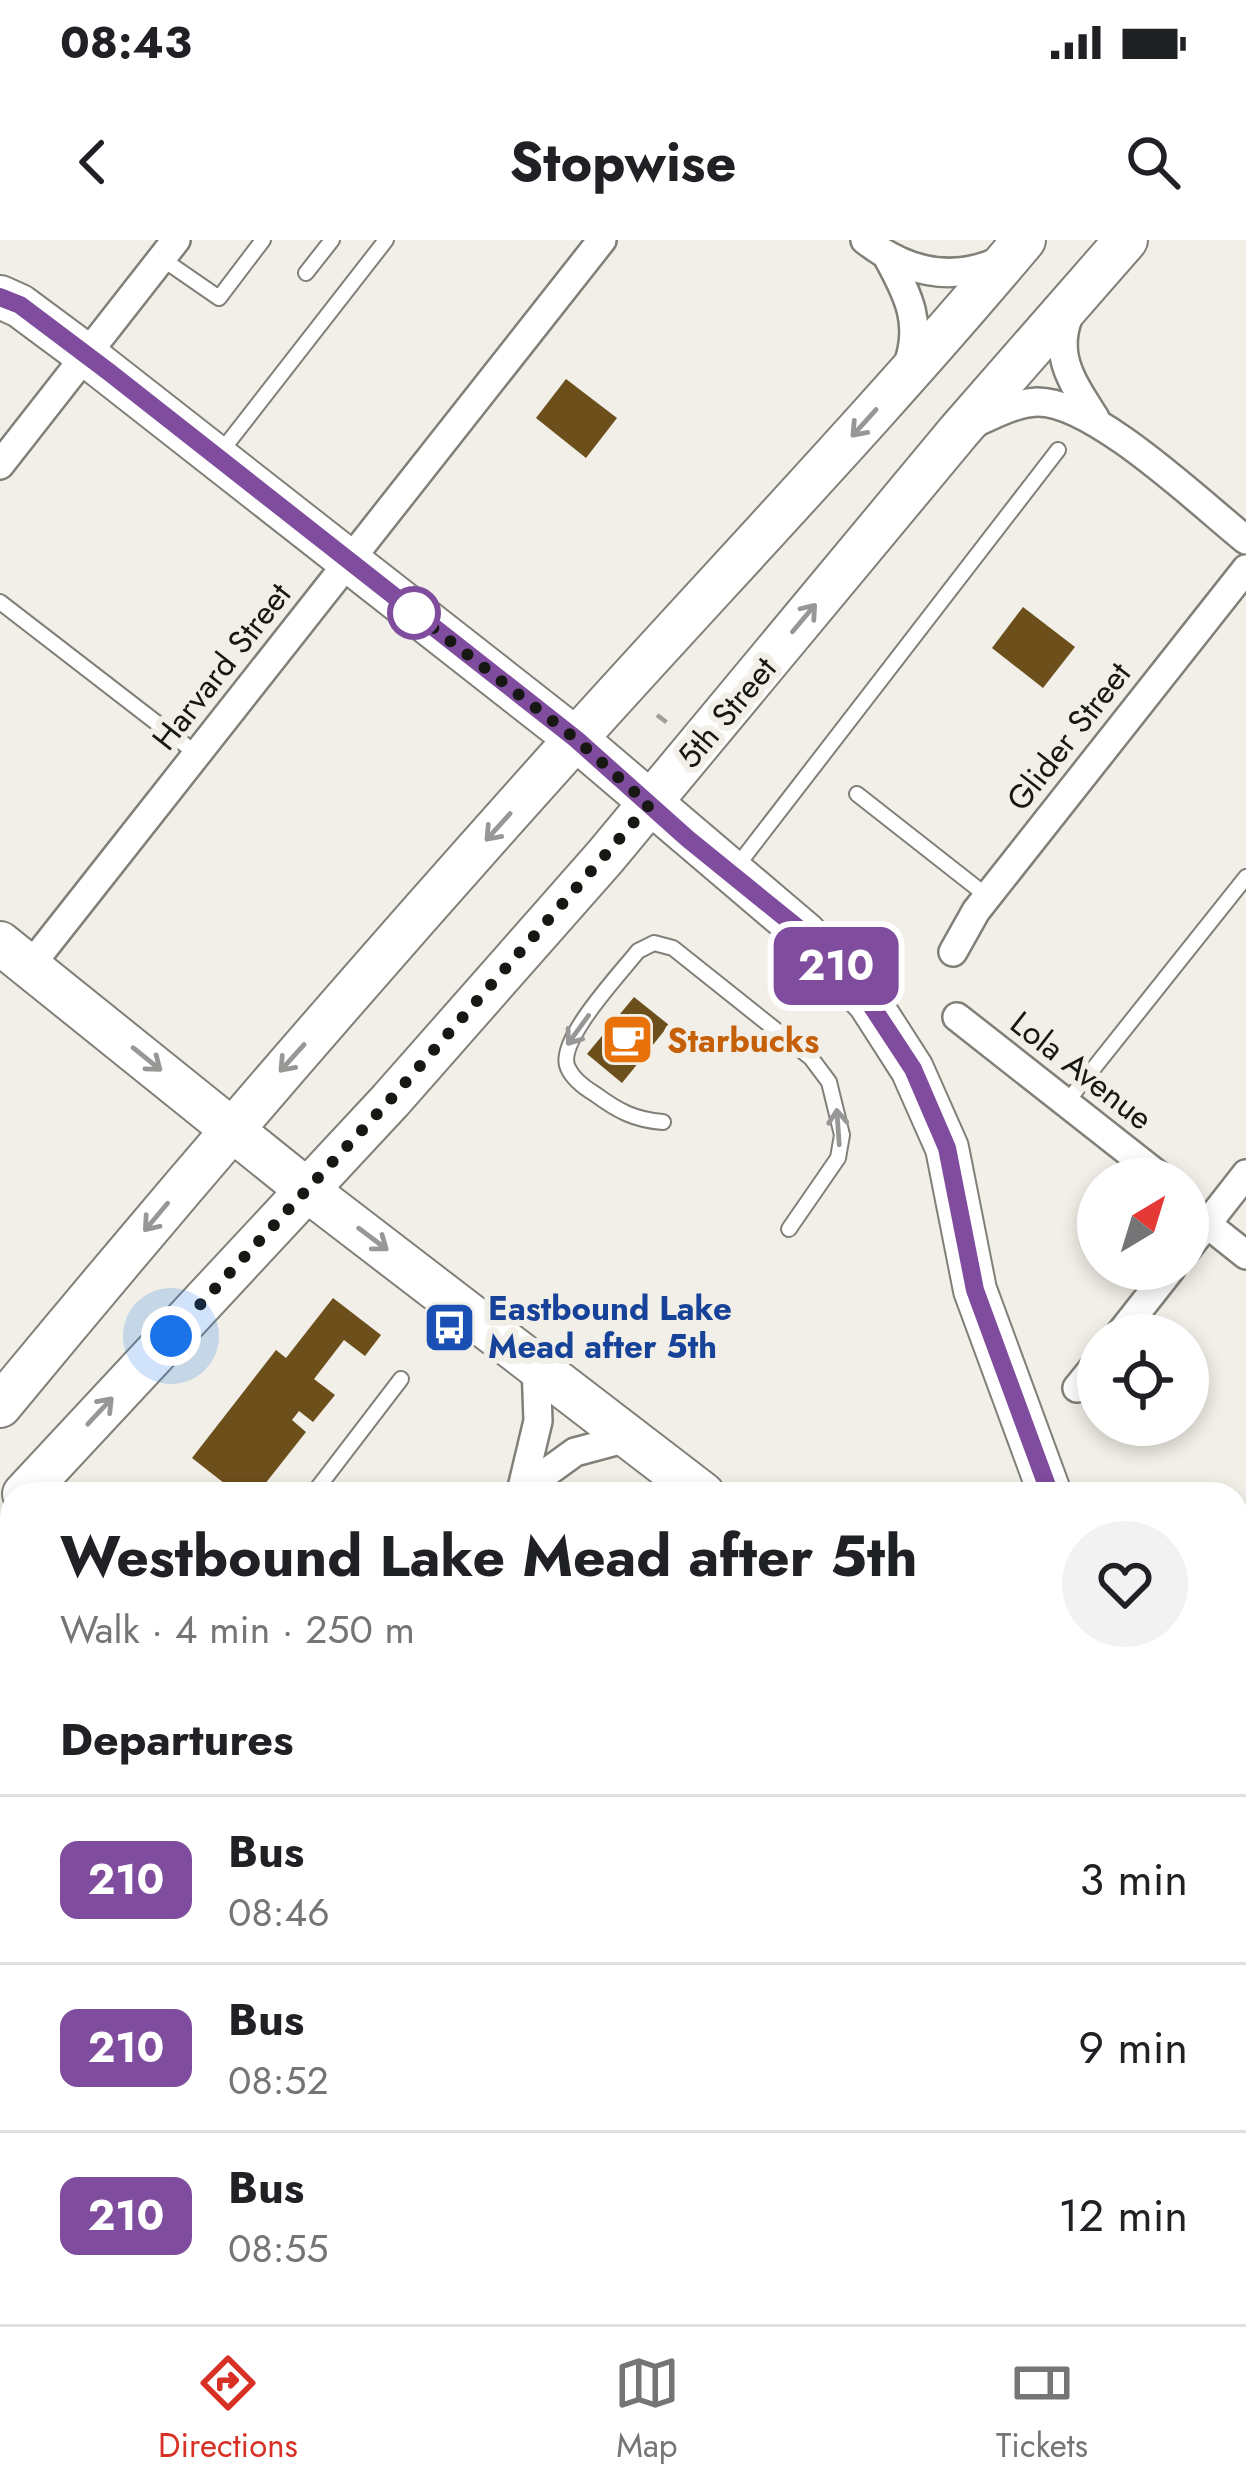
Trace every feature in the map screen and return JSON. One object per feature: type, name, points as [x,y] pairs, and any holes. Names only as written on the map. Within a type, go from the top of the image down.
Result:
[{"type":"main road","name":"5th Street","points":[[35,1482],[307,1190],[649,805],[959,431],[1126,240]]},
{"type":"main road","points":[[0,1406],[231,1127],[1018,247]]},
{"type":"main road","points":[[0,297],[20,305],[86,355],[576,739],[804,933],[869,1002],[913,1069],[947,1148],[975,1290],[1046,1482]]},
{"type":"main road","points":[[15,955],[307,1190],[688,1482]]},
{"type":"street","name":"Harvard Street","points":[[15,955],[197,754],[602,240]]},
{"type":"street","points":[[865,240],[888,259],[909,296],[915,318],[903,380]]},
{"type":"street","points":[[888,259],[954,274],[976,272],[1018,247]]},
{"type":"street","points":[[0,464],[168,249]]},
{"type":"street","points":[[1077,299],[1063,334],[1063,360],[1097,422]]},
{"type":"street","points":[[959,431],[1007,408],[1036,402],[1064,406],[1097,422],[1246,540]]},
{"type":"street","name":"Glider Street","points":[[952,952],[987,896],[1246,568]]},
{"type":"street","name":"Lola Avenue","points":[[957,1017],[1136,1158]]},
{"type":"street","points":[[1246,1174],[1209,1220],[1246,1255]]},
{"type":"street","points":[[1136,1314],[1154,1290]]},
{"type":"street","points":[[521,1482],[538,1421],[536,1364]]},
{"type":"street","points":[[532,1482],[575,1452],[631,1437]]},
{"type":"lane","points":[[168,249],[218,298],[263,240]]},
{"type":"lane","points":[[306,273],[332,240]]},
{"type":"lane","points":[[216,458],[386,240]]},
{"type":"lane","points":[[730,874],[1058,450]]},
{"type":"lane","points":[[0,602],[197,754]]},
{"type":"lane","points":[[857,794],[987,896]]},
{"type":"lane","points":[[1066,1103],[1246,877]]},
{"type":"lane","points":[[663,1122],[636,1120],[613,1107],[581,1084],[566,1066],[566,1044],[638,952],[654,943],[674,948],[811,1058],[829,1082],[842,1135],[838,1158],[789,1229]]},
{"type":"lane","points":[[322,1482],[401,1379]]},
{"type":"path","points":[[656,715],[674,729]]},
{"type":"building","points":[[566,379],[617,418],[586,458],[536,418]]},
{"type":"building","points":[[1023,607],[1075,647],[1043,688],[992,648]]},
{"type":"building","name":"Starbucks","points":[[634,997],[669,1025],[622,1083],[587,1054]]},
{"type":"building","points":[[333,1298],[381,1335],[365,1356],[344,1340],[314,1379],[335,1395],[313,1422],[299,1411],[292,1420],[306,1432],[266,1482],[223,1482],[192,1458],[276,1350],[286,1358]]},
{"type":"bus line","name":"210","points":[[0,297],[20,305],[109,372],[576,739],[804,933],[869,1002],[913,1069],[947,1148],[975,1290],[1045,1482]]},
{"type":"place","name":"Starbucks","points":[[628,1040]]},
{"type":"place","name":"Eastbound Lake Mead after 5th","points":[[449,1327]]},
{"type":"route","points":[[171,1336],[390,1100],[649,805],[576,739],[405,606],[414,613]]}]
